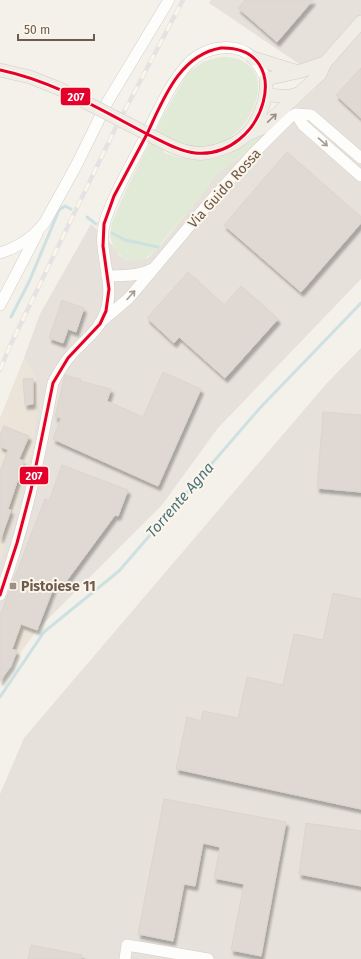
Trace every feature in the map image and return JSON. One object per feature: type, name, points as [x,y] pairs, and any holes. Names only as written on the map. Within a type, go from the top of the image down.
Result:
[{"type":"main road","name":"Via Guido Rossa","points":[[0,70],[30,77],[60,88],[181,150],[205,153],[215,151],[235,143],[245,135],[262,128],[320,74],[326,64],[361,22]]},
{"type":"main road","points":[[253,58],[298,72]]},
{"type":"main road","points":[[245,135],[259,114],[267,89],[266,79],[326,64]]},
{"type":"main road","points":[[266,94],[281,97],[297,94]]},
{"type":"street","points":[[0,305],[39,230],[45,222],[77,164],[108,101],[169,0]]},
{"type":"street","points":[[0,595],[21,533],[53,383],[58,373],[71,355],[98,328],[103,320],[109,303],[110,292],[102,242],[105,222],[124,179],[175,81],[188,64],[205,52],[224,48],[235,49],[253,58],[261,68],[266,79]]},
{"type":"street","points":[[296,114],[311,115],[361,158]]},
{"type":"street","points":[[296,114],[303,125],[361,176]]},
{"type":"street","name":"Via Guido Rossa","points":[[103,320],[129,298],[208,204],[253,154],[290,117],[296,114]]},
{"type":"street","points":[[0,253],[16,247],[39,230]]},
{"type":"street","name":"Via Guido Rossa","points":[[107,276],[137,275],[156,266]]},
{"type":"street","points":[[125,959],[127,945],[208,959]]},
{"type":"shaded area","points":[[211,0],[361,0],[361,279],[218,428],[162,505],[37,630],[0,616],[0,562],[33,448],[39,385],[24,358],[40,314],[91,224],[113,246],[119,255],[126,260],[130,261],[148,258],[161,245],[216,175],[226,166],[239,158],[270,131],[315,89],[320,78],[209,3]]},
{"type":"shaded area","points":[[361,348],[361,959],[0,959],[0,794],[24,738],[326,384]]},
{"type":"shaded area","points":[[24,358],[39,385],[33,448],[0,562],[0,418]]},
{"type":"shaded area","points":[[0,616],[37,630],[0,681]]},
{"type":"green space","points":[[221,57],[242,61],[254,71],[258,85],[256,102],[248,119],[235,133],[218,144],[195,148],[169,139],[163,152],[180,158],[195,160],[223,156],[249,143],[313,86],[315,89],[250,149],[216,175],[195,203],[154,252],[143,260],[135,262],[126,260],[116,251],[110,236],[112,222],[126,190],[164,114],[189,72],[203,62]]},
{"type":"building","points":[[245,0],[313,0],[277,42],[238,8]]},
{"type":"building","points":[[361,68],[361,118],[336,95]]},
{"type":"building","points":[[287,152],[361,217],[361,223],[301,292],[224,225]]},
{"type":"building","points":[[188,272],[224,305],[241,286],[278,319],[225,378],[179,337],[174,343],[147,318]]},
{"type":"building","points":[[62,300],[84,308],[76,332],[68,329],[63,343],[49,338]]},
{"type":"building","points":[[163,372],[201,389],[158,486],[53,439],[61,418],[55,417],[65,375],[81,379],[80,381],[111,389],[107,401],[143,417]]},
{"type":"building","points":[[33,378],[33,404],[25,405],[23,379]]},
{"type":"building","points":[[323,412],[361,415],[361,492],[317,488]]},
{"type":"building","points":[[4,426],[29,436],[19,459],[24,461],[8,509],[11,510],[0,538],[0,471],[8,450],[0,446],[0,435]]},
{"type":"building","points":[[62,465],[128,490],[118,516],[115,515],[62,587],[55,584],[37,630],[21,624],[12,649],[17,651],[11,666],[0,681],[0,615],[45,499],[49,501]]},
{"type":"building","points":[[333,593],[361,599],[361,809],[176,769],[187,717],[201,721],[203,711],[238,718],[247,677],[283,685],[294,634],[323,640]]},
{"type":"building","points":[[164,799],[286,822],[261,956],[231,950],[244,884],[214,878],[220,847],[203,843],[195,886],[184,884],[173,941],[138,934]]},
{"type":"building","points":[[306,823],[361,831],[361,886],[299,874]]},
{"type":"building","points":[[31,945],[82,955],[81,959],[28,959]]},
{"type":"waterway","points":[[11,317],[29,282],[59,210],[65,206],[71,209]]},
{"type":"waterway","points":[[87,217],[96,224]]},
{"type":"waterway","points":[[112,233],[125,240],[158,247]]},
{"type":"waterway","name":"Torrente Agna","points":[[0,697],[44,632],[119,571],[259,409],[361,303]]},
{"type":"railway","points":[[0,370],[9,348],[116,127],[183,0]]},
{"type":"transit line","name":"207","points":[[221,48],[245,52],[259,65],[265,82],[263,102],[254,122],[239,139],[219,150],[195,153],[182,150],[147,134],[166,94],[183,69],[206,52],[221,48]]},
{"type":"transit line","name":"207","points":[[0,70],[20,75],[57,88],[147,134]]},
{"type":"transit line","name":"207","points":[[0,595],[17,543],[31,490],[53,383],[68,358],[100,324],[106,311],[109,289],[103,246],[104,224],[114,196],[147,134]]},
{"type":"place","name":"Pistoiese 11","points":[[13,586]]}]
